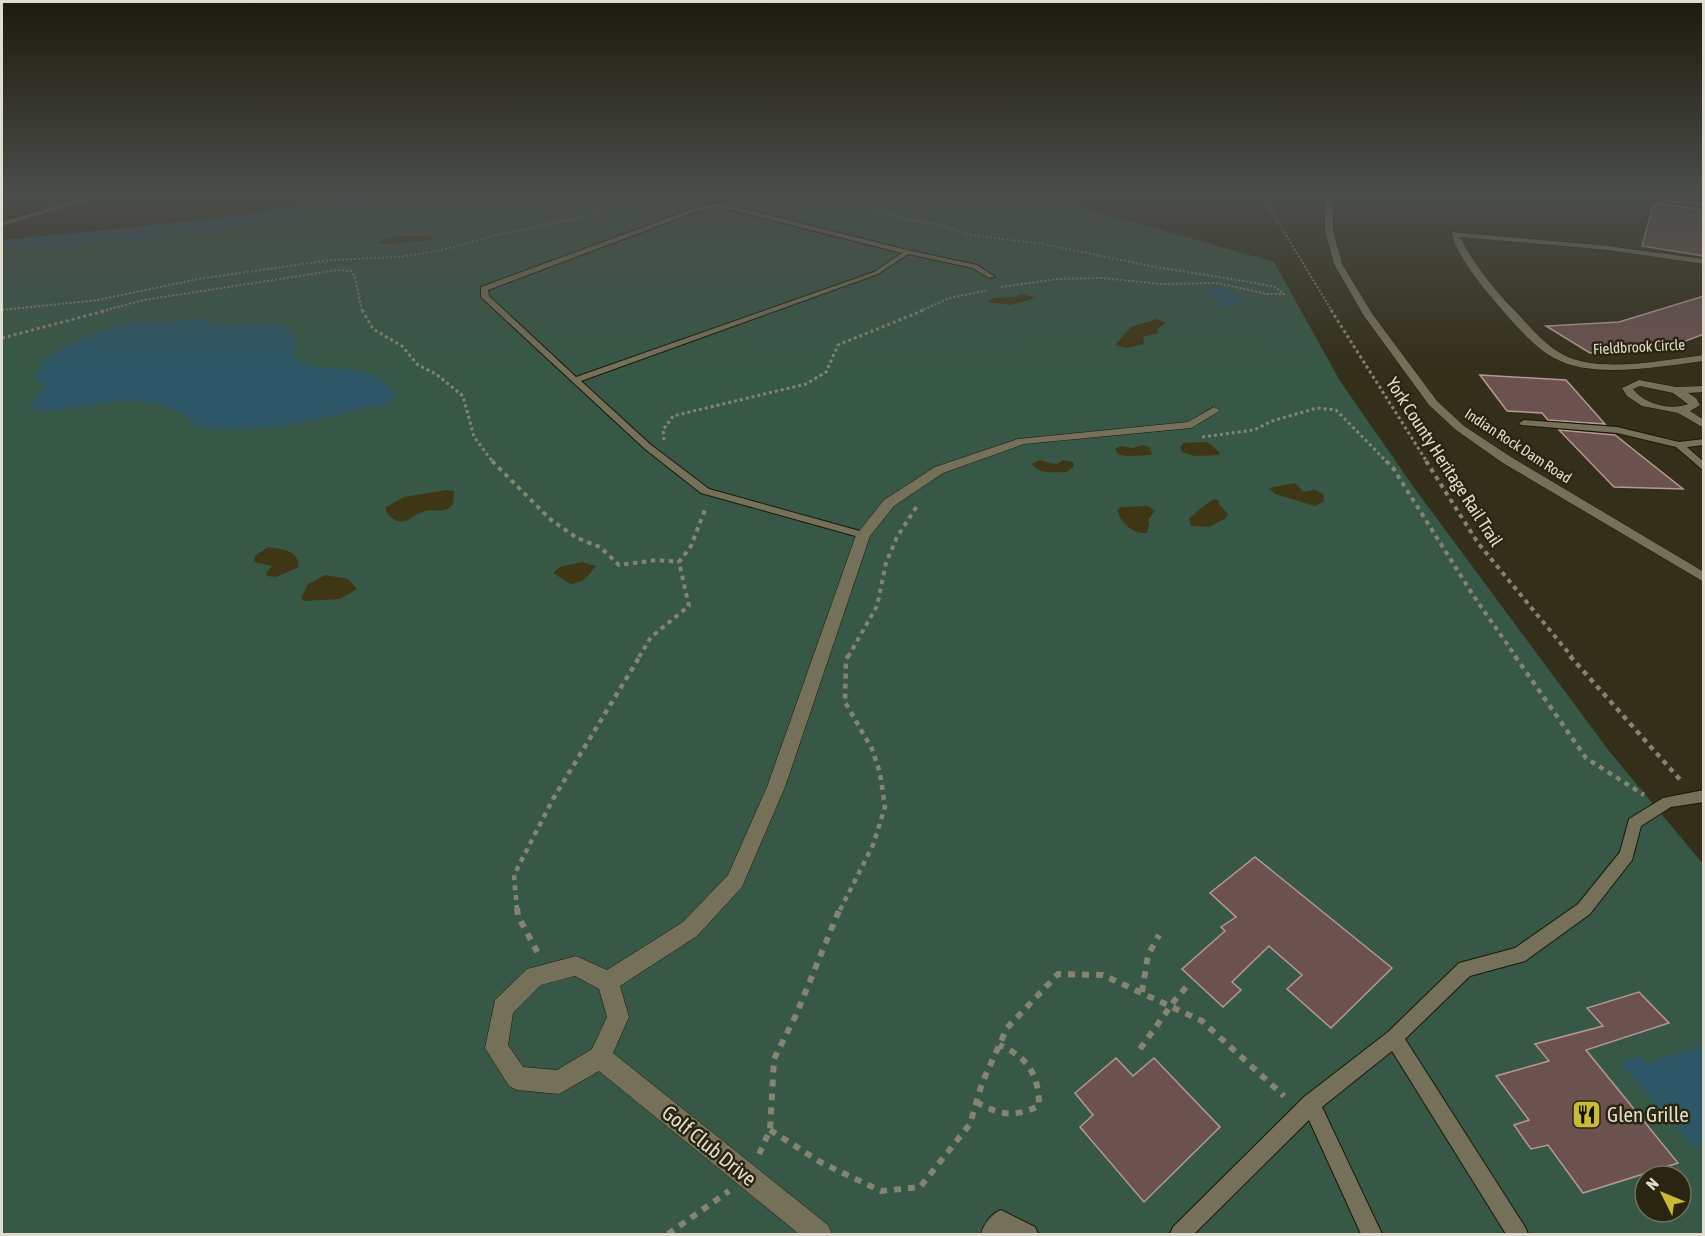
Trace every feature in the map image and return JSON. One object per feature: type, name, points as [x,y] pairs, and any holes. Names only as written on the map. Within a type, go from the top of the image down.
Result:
[{"type":"street","name":"Indian Rock Dam Road","points":[[1335,252],[1338,264],[1370,316],[1433,403],[1460,428],[1507,460],[1704,578]]},
{"type":"street","name":"Fieldbrook Circle","points":[[1463,252],[1486,286],[1526,328],[1561,358],[1588,365],[1644,364],[1704,358]]},
{"type":"street","name":"Fieldbrook Circle","points":[[1630,252],[1704,262]]},
{"type":"street","points":[[1699,404],[1676,390],[1651,383],[1631,384],[1627,388],[1628,392],[1643,403],[1681,410],[1704,425]]},
{"type":"street","points":[[1676,390],[1704,389]]},
{"type":"street","points":[[1681,410],[1699,404]]},
{"type":"street","points":[[608,982],[690,929],[735,880],[776,787],[863,535],[889,503],[939,470],[1022,441],[1191,425],[1214,410]]},
{"type":"street","points":[[576,966],[608,982],[618,1017],[600,1057],[559,1082],[517,1078],[496,1048],[503,1008],[535,976],[551,972],[576,966]]},
{"type":"street","name":"Golf Club Drive","points":[[600,1057],[819,1234]]},
{"type":"lane","points":[[582,252],[484,288],[485,297],[648,447],[705,490],[863,535]]},
{"type":"lane","points":[[575,380],[876,273],[907,252],[975,266],[991,277]]},
{"type":"lane","points":[[1524,423],[1617,430],[1679,445],[1704,442]]},
{"type":"lane","points":[[1679,445],[1704,468]]},
{"type":"lane","points":[[1180,1234],[1311,1104],[1394,1038],[1465,969],[1519,955],[1584,909],[1627,855],[1635,823],[1668,802],[1700,797]]},
{"type":"lane","points":[[1394,1038],[1518,1234]]},
{"type":"lane","points":[[1311,1104],[1372,1234]]},
{"type":"lane","points":[[991,1234],[1001,1220],[1028,1234]]},
{"type":"path","points":[[2,310],[98,300],[198,279],[331,260],[399,257],[429,252]]},
{"type":"path","points":[[1001,288],[1032,281],[1116,278],[1164,284],[1218,283],[1272,296],[1284,294],[1275,287],[1080,252]]},
{"type":"path","name":"York County Heritage Rail Trail","points":[[1294,252],[1478,543],[1569,654],[1700,797]]},
{"type":"path","points":[[2,338],[144,300],[284,277],[338,270],[351,271],[355,277],[362,312],[373,329],[402,346],[418,365],[436,374],[463,396],[474,437],[500,471],[550,519],[577,538],[600,547],[619,565],[657,560],[678,562]]},
{"type":"path","points":[[667,448],[661,434],[664,426],[673,416],[806,384],[825,375],[832,367],[832,356],[838,345],[950,298],[991,290]]},
{"type":"path","points":[[1196,438],[1254,430],[1272,421],[1317,408],[1336,411],[1393,468],[1473,595],[1586,758],[1641,794],[1668,802]]},
{"type":"path","points":[[678,562],[691,546],[706,504],[705,490]]},
{"type":"path","points":[[669,1234],[749,1178],[770,1130],[774,1059],[796,1015],[843,902],[873,845],[885,807],[880,773],[872,749],[845,702],[846,660],[877,606],[886,563],[897,537],[919,503]]},
{"type":"path","points":[[551,972],[533,946],[518,916],[514,875],[552,799],[651,637],[689,606],[678,562]]},
{"type":"path","points":[[1142,992],[1144,964],[1151,946],[1159,935]]},
{"type":"path","points":[[770,1130],[822,1163],[882,1191],[920,1187],[970,1124],[982,1083],[1007,1028],[1058,974],[1103,975],[1202,1021],[1284,1096]]},
{"type":"path","points":[[1140,1049],[1152,1037],[1171,1006],[1188,985]]},
{"type":"path","points":[[976,1102],[997,1112],[1019,1116],[1039,1106],[1040,1084],[1028,1062],[1014,1050],[999,1045]]},
{"type":"green space","points":[[2,252],[1238,252],[1274,262],[1340,381],[1415,489],[1609,751],[1703,864],[1703,1234],[2,1234]]},
{"type":"sand","points":[[1021,294],[1036,298],[1011,305],[987,302],[992,298],[1014,297]]},
{"type":"sand","points":[[1157,319],[1166,323],[1157,329],[1158,333],[1143,337],[1144,344],[1127,348],[1115,345],[1131,327]]},
{"type":"sand","points":[[1205,442],[1220,453],[1219,455],[1195,456],[1182,452],[1180,447],[1184,443]]},
{"type":"sand","points":[[1143,445],[1150,448],[1152,455],[1127,456],[1118,454],[1115,449],[1121,446],[1133,448]]},
{"type":"sand","points":[[1040,460],[1057,464],[1063,460],[1073,462],[1074,466],[1067,472],[1043,471],[1032,464]]},
{"type":"sand","points":[[1295,483],[1304,492],[1315,490],[1323,494],[1324,501],[1315,506],[1275,494],[1269,488]]},
{"type":"sand","points":[[446,490],[454,491],[454,500],[446,510],[428,510],[402,522],[392,518],[386,512],[386,507],[404,497]]},
{"type":"sand","points":[[1214,499],[1219,501],[1228,514],[1226,518],[1209,527],[1191,526],[1189,519]]},
{"type":"sand","points":[[1148,506],[1155,511],[1148,520],[1147,533],[1137,532],[1128,527],[1117,510],[1121,507]]},
{"type":"sand","points":[[268,547],[289,551],[296,557],[299,567],[276,577],[267,576],[266,573],[272,566],[254,562],[255,556]]},
{"type":"sand","points":[[582,562],[596,566],[586,578],[580,581],[571,584],[553,573],[560,567]]},
{"type":"sand","points":[[325,575],[348,579],[357,589],[340,599],[304,601],[301,598],[308,584]]},
{"type":"water","points":[[1209,287],[1225,288],[1245,299],[1237,307],[1222,307],[1217,300],[1203,290]]},
{"type":"water","points":[[198,318],[222,325],[280,324],[292,333],[297,344],[293,351],[294,358],[307,365],[320,368],[359,371],[371,375],[384,383],[396,396],[381,407],[367,407],[282,426],[236,430],[196,426],[185,415],[177,411],[143,402],[129,401],[48,410],[30,407],[44,386],[44,383],[37,380],[39,370],[46,360],[73,342],[129,323],[170,322]]},
{"type":"water","points":[[1702,1046],[1703,1143],[1692,1146],[1620,1063],[1640,1056],[1646,1063]]},
{"type":"building","points":[[1677,252],[1704,252],[1704,256]]},
{"type":"building","points":[[1704,296],[1704,334],[1675,345],[1590,353],[1546,326],[1619,322]]},
{"type":"building","points":[[1480,375],[1566,380],[1605,424],[1548,420],[1542,413],[1507,411]]},
{"type":"building","points":[[1559,430],[1615,435],[1683,489],[1614,487]]},
{"type":"building","points":[[1255,857],[1392,968],[1331,1028],[1287,989],[1302,975],[1269,946],[1232,982],[1241,990],[1223,1007],[1182,969],[1225,931],[1221,927],[1236,917],[1210,893]]},
{"type":"building","points":[[1639,992],[1669,1023],[1586,1050],[1678,1163],[1633,1164],[1633,1177],[1583,1193],[1548,1145],[1531,1149],[1514,1125],[1529,1120],[1496,1076],[1549,1061],[1535,1044],[1603,1026],[1587,1008]]},
{"type":"building","points":[[1116,1058],[1133,1076],[1154,1058],[1220,1127],[1144,1202],[1080,1127],[1093,1115],[1075,1093]]},
{"type":"place","name":"Glen Grille","points":[[1586,1115]]}]
